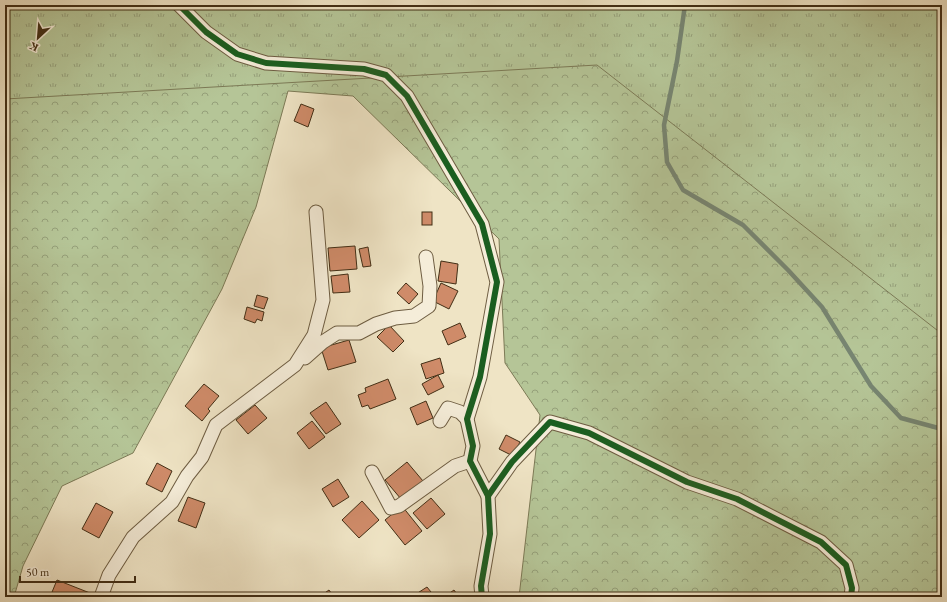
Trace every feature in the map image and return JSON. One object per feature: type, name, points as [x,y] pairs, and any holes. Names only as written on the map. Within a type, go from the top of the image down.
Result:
[{"type":"street","points":[[179,5],[206,32],[237,54],[266,63],[364,69],[386,75],[407,96],[482,224],[497,282],[480,377],[467,419],[473,446],[470,461],[488,496],[490,534],[481,586],[482,597]]},
{"type":"street","points":[[295,365],[314,335],[323,300],[316,212]]},
{"type":"street","points":[[100,597],[109,575],[133,537],[172,502],[187,476],[202,457],[216,425],[323,342],[337,333],[359,333],[376,324],[395,318],[414,316],[429,306],[430,286],[426,258]]},
{"type":"street","points":[[440,421],[448,408],[460,412],[467,419]]},
{"type":"street","points":[[488,496],[512,462],[550,422],[589,433],[687,482],[737,499],[821,542],[846,566],[852,588],[851,597]]},
{"type":"street","points":[[372,472],[391,508],[399,506],[455,466],[470,461]]},
{"type":"green space","points":[[5,5],[942,5],[942,597],[519,597],[540,415],[505,363],[499,239],[353,96],[288,91],[256,207],[222,289],[133,453],[62,486],[23,566],[14,597],[5,597]]},
{"type":"green space","points":[[5,5],[942,5],[942,334],[597,65],[5,99]]},
{"type":"building","points":[[301,104],[314,109],[308,127],[294,121]]},
{"type":"building","points":[[422,212],[432,212],[432,225],[422,225]]},
{"type":"building","points":[[355,246],[357,269],[330,271],[328,248]]},
{"type":"building","points":[[368,247],[371,266],[363,267],[359,249]]},
{"type":"building","points":[[441,261],[458,264],[456,284],[438,281]]},
{"type":"building","points":[[348,274],[350,292],[333,293],[331,276]]},
{"type":"building","points":[[406,283],[418,294],[409,304],[397,293]]},
{"type":"building","points":[[441,283],[458,291],[449,309],[433,301]]},
{"type":"building","points":[[257,295],[268,298],[264,309],[254,306]]},
{"type":"building","points":[[247,307],[264,312],[262,321],[257,319],[255,323],[244,319]]},
{"type":"building","points":[[460,323],[466,337],[448,345],[442,331]]},
{"type":"building","points":[[389,325],[404,341],[393,352],[377,337]]},
{"type":"building","points":[[349,340],[356,362],[328,370],[321,348]]},
{"type":"building","points":[[440,358],[444,373],[426,379],[421,364]]},
{"type":"building","points":[[438,375],[444,387],[428,395],[422,384]]},
{"type":"building","points":[[388,379],[396,399],[370,409],[368,405],[362,407],[358,395],[366,392],[365,388]]},
{"type":"building","points":[[204,384],[219,396],[208,409],[210,411],[202,421],[185,406]]},
{"type":"building","points":[[426,401],[433,418],[417,425],[410,408]]},
{"type":"building","points":[[326,402],[341,424],[326,434],[310,413]]},
{"type":"building","points":[[255,405],[267,418],[248,434],[236,420]]},
{"type":"building","points":[[312,421],[325,437],[309,449],[297,433]]},
{"type":"building","points":[[506,435],[520,442],[513,456],[499,449]]},
{"type":"building","points":[[407,462],[423,481],[401,499],[385,480]]},
{"type":"building","points":[[157,463],[172,471],[162,492],[146,484]]},
{"type":"building","points":[[338,479],[349,497],[333,507],[322,489]]},
{"type":"building","points":[[188,497],[205,503],[196,528],[178,521]]},
{"type":"building","points":[[431,498],[445,514],[427,529],[413,513]]},
{"type":"building","points":[[362,501],[379,520],[359,538],[342,520]]},
{"type":"building","points":[[96,503],[113,512],[99,538],[82,529]]},
{"type":"building","points":[[402,506],[422,531],[405,545],[385,520]]},
{"type":"building","points":[[57,580],[90,593],[88,597],[50,597]]},
{"type":"building","points":[[427,587],[435,597],[413,596]]},
{"type":"building","points":[[329,590],[334,597],[319,597]]},
{"type":"building","points":[[454,590],[459,597],[444,597]]},
{"type":"waterway","points":[[685,5],[677,61],[664,125],[667,162],[683,190],[743,225],[788,270],[822,307],[871,386],[901,418],[942,429]]},
{"type":"cycle path","points":[[179,5],[206,32],[237,54],[266,63],[364,69],[386,75],[407,96],[482,224],[497,282],[480,377],[467,419],[473,446],[470,461],[488,496]]},
{"type":"cycle path","points":[[482,597],[481,586],[490,534],[488,496],[512,462],[550,422],[589,433],[687,482],[737,499],[821,542],[846,565],[852,588],[851,597]]}]
